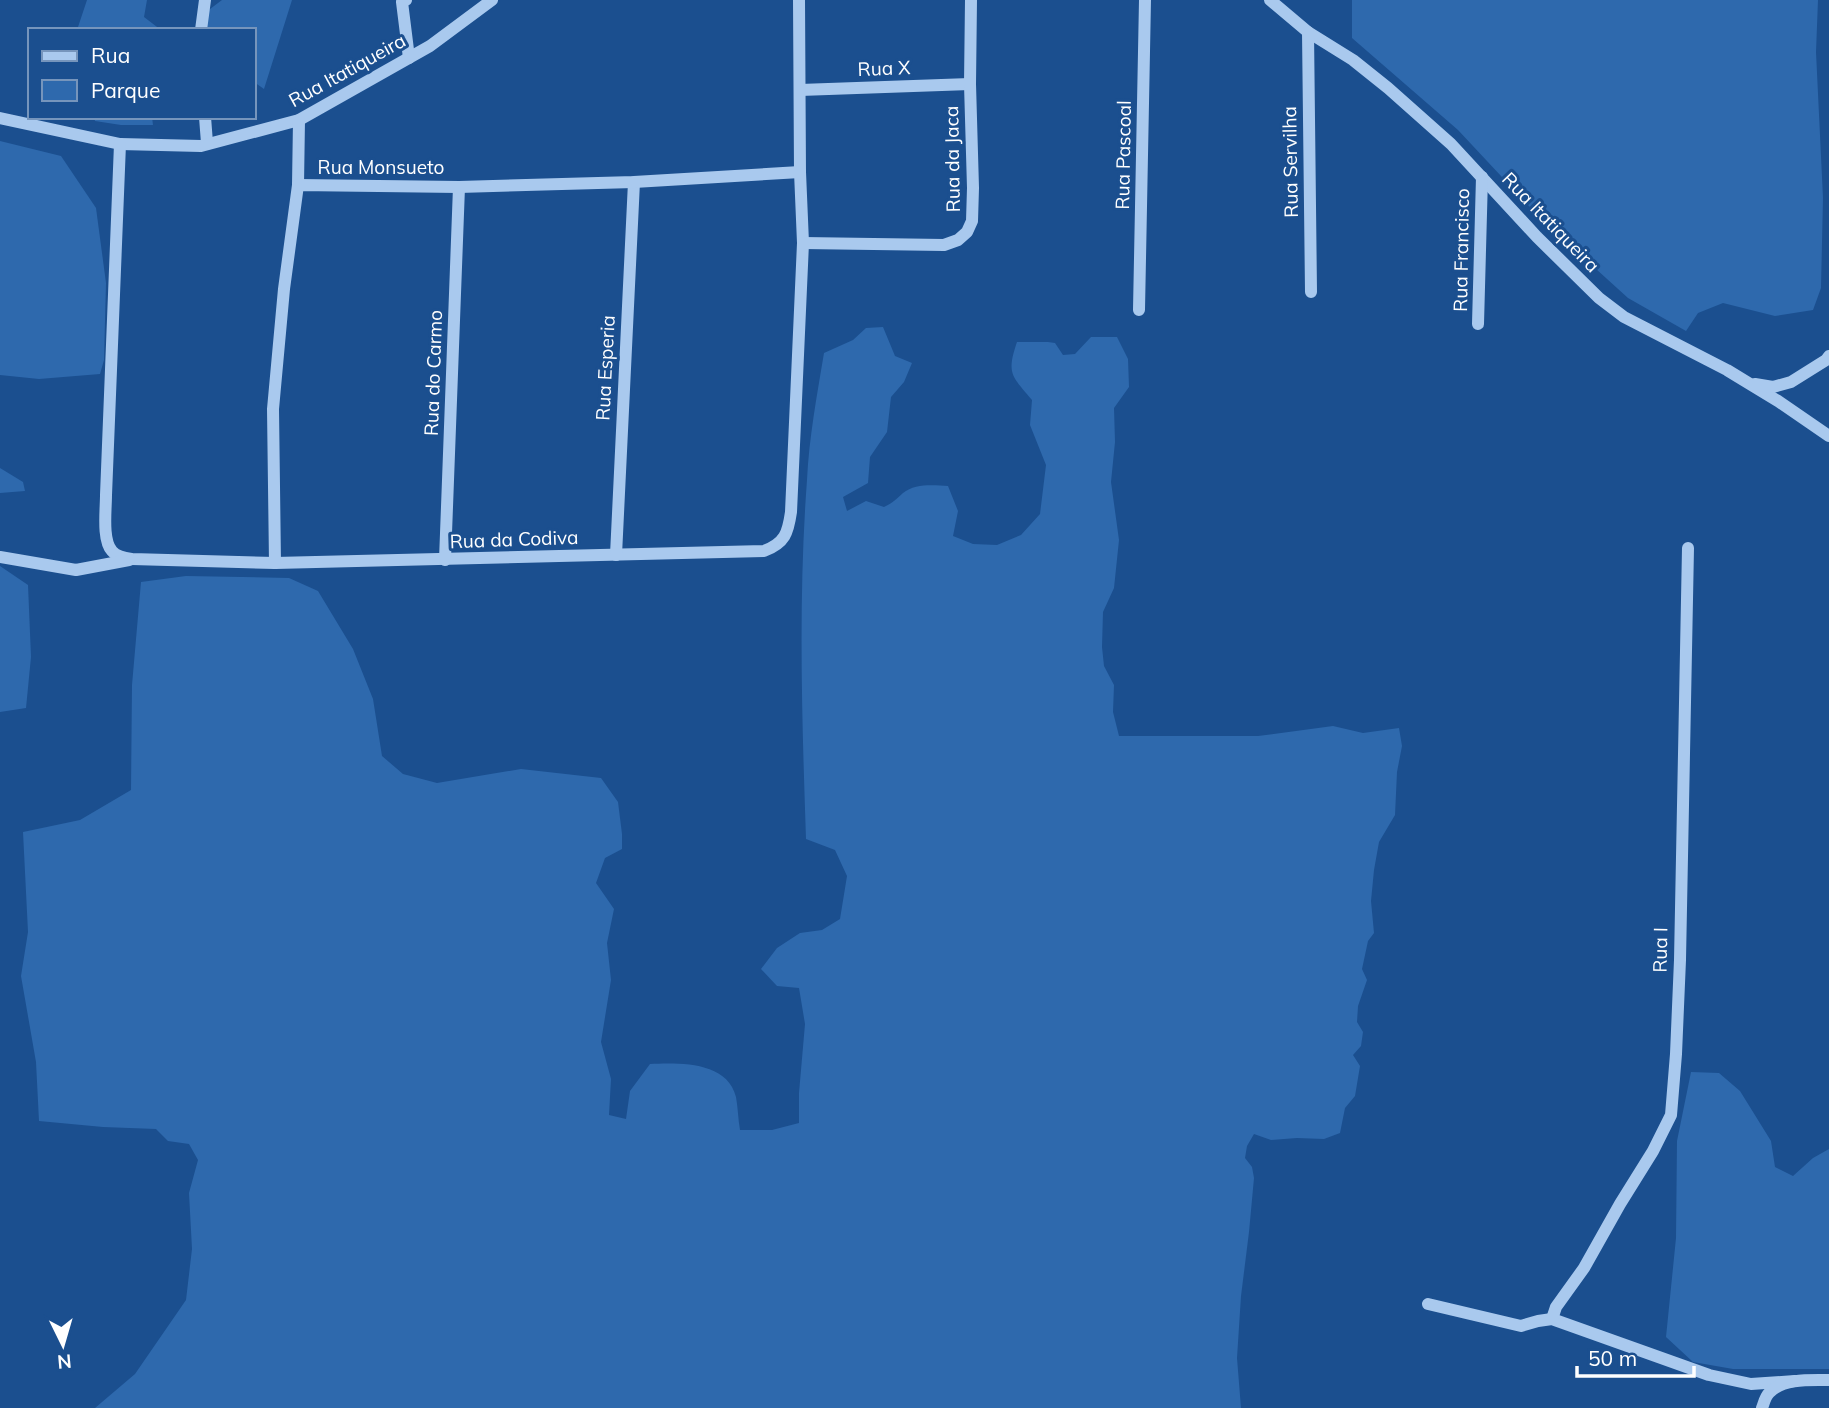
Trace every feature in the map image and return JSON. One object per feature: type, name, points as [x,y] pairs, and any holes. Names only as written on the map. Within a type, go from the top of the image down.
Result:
[{"type":"street","points":[[201,28],[205,0]]},
{"type":"street","name":"Rua Itatiqueira","points":[[0,118],[120,144],[201,146],[299,121],[430,46],[492,0]]},
{"type":"street","name":"Rua da Codiva","points":[[0,556],[76,570],[132,559],[275,563],[445,560],[764,551],[773,547],[785,537],[791,512],[803,243],[800,172],[800,0]]},
{"type":"street","name":"Rua da Jaca","points":[[803,243],[944,245],[958,240],[967,232],[972,221],[973,188],[971,0]]},
{"type":"street","name":"Rua Pascoal","points":[[1139,310],[1145,0]]},
{"type":"street","name":"Rua Itatiqueira","points":[[1270,0],[1308,32],[1353,60],[1451,144],[1537,237],[1599,298],[1624,317],[1727,370],[1829,436]]},
{"type":"street","points":[[403,1],[409,58]]},
{"type":"street","name":"Rua Servilha","points":[[1308,32],[1311,292]]},
{"type":"street","name":"Rua X","points":[[800,90],[970,84]]},
{"type":"street","points":[[205,119],[207,144]]},
{"type":"street","points":[[298,185],[299,121]]},
{"type":"street","points":[[120,144],[106,540],[111,551],[119,557],[132,559]]},
{"type":"street","name":"Rua Monsueto","points":[[275,563],[273,409],[284,289],[298,185],[460,187],[634,182],[800,172]]},
{"type":"street","name":"Rua Francisco","points":[[1478,324],[1482,177]]},
{"type":"street","name":"Rua Esperia","points":[[616,555],[634,182]]},
{"type":"street","name":"Rua do Carmo","points":[[445,560],[460,187]]},
{"type":"street","points":[[1727,370],[1748,383],[1773,387],[1791,383],[1829,356]]},
{"type":"street","name":"Rua I","points":[[1552,1319],[1556,1307],[1584,1268],[1654,1151],[1671,1115],[1680,960],[1688,548]]},
{"type":"street","points":[[1428,1304],[1521,1326],[1552,1319],[1709,1375],[1751,1384],[1829,1380]]},
{"type":"street","points":[[1762,1408],[1767,1394],[1777,1386],[1796,1381]]},
{"type":"street","points":[[1751,1384],[1762,1408]]},
{"type":"green space","points":[[87,0],[147,0],[144,17],[158,28],[78,28]]},
{"type":"green space","points":[[222,0],[292,0],[264,89],[256,83],[256,28],[206,28],[206,12]]},
{"type":"green space","points":[[1352,0],[1818,0],[1816,52],[1823,198],[1821,288],[1813,310],[1775,316],[1723,303],[1698,313],[1686,331],[1628,298],[1542,220],[1458,130],[1352,38]]},
{"type":"green space","points":[[152,119],[153,125],[121,125],[95,121]]},
{"type":"green space","points":[[0,141],[61,156],[96,208],[106,283],[104,360],[100,374],[39,379],[0,375]]},
{"type":"green space","points":[[883,327],[895,356],[912,363],[904,382],[891,397],[887,432],[870,457],[868,483],[843,497],[847,511],[866,501],[884,507],[908,490],[919,486],[948,486],[958,511],[953,536],[973,544],[997,545],[1021,535],[1040,514],[1046,465],[1030,425],[1032,400],[1013,374],[1012,361],[1017,342],[1055,343],[1063,355],[1075,354],[1091,337],[1117,337],[1128,359],[1129,387],[1114,408],[1115,442],[1111,482],[1119,540],[1114,588],[1103,612],[1102,647],[1104,666],[1114,685],[1113,712],[1119,736],[1258,736],[1333,726],[1363,733],[1399,728],[1402,746],[1397,772],[1395,815],[1379,842],[1371,901],[1374,933],[1368,941],[1362,969],[1367,980],[1358,1006],[1357,1022],[1363,1032],[1361,1046],[1353,1055],[1360,1066],[1355,1096],[1345,1108],[1340,1133],[1324,1139],[1271,1140],[1254,1134],[1247,1146],[1245,1158],[1252,1167],[1254,1178],[1237,1358],[1241,1408],[95,1408],[135,1374],[186,1300],[192,1249],[189,1193],[198,1160],[189,1144],[168,1141],[156,1129],[39,1121],[36,1062],[21,976],[28,932],[23,832],[80,820],[131,790],[132,685],[141,582],[186,576],[289,578],[318,591],[353,649],[373,699],[382,756],[403,774],[437,783],[521,769],[601,778],[618,802],[622,834],[622,849],[605,858],[596,883],[614,909],[607,943],[611,980],[601,1042],[611,1079],[609,1115],[626,1119],[630,1091],[650,1064],[674,1064],[712,1070],[731,1085],[736,1097],[740,1130],[772,1130],[799,1123],[805,1024],[799,988],[777,986],[761,969],[777,948],[800,933],[822,930],[840,919],[847,876],[835,850],[806,839],[802,615],[804,525],[810,448],[824,353],[853,340],[866,328]]},
{"type":"green space","points":[[0,468],[23,482],[25,491],[0,493]]},
{"type":"green space","points":[[0,566],[28,585],[31,657],[26,708],[0,712]]},
{"type":"green space","points":[[1691,1072],[1719,1073],[1740,1091],[1771,1141],[1775,1167],[1793,1176],[1813,1158],[1829,1149],[1829,1369],[1733,1369],[1693,1362],[1666,1337],[1676,1238],[1677,1141]]}]
